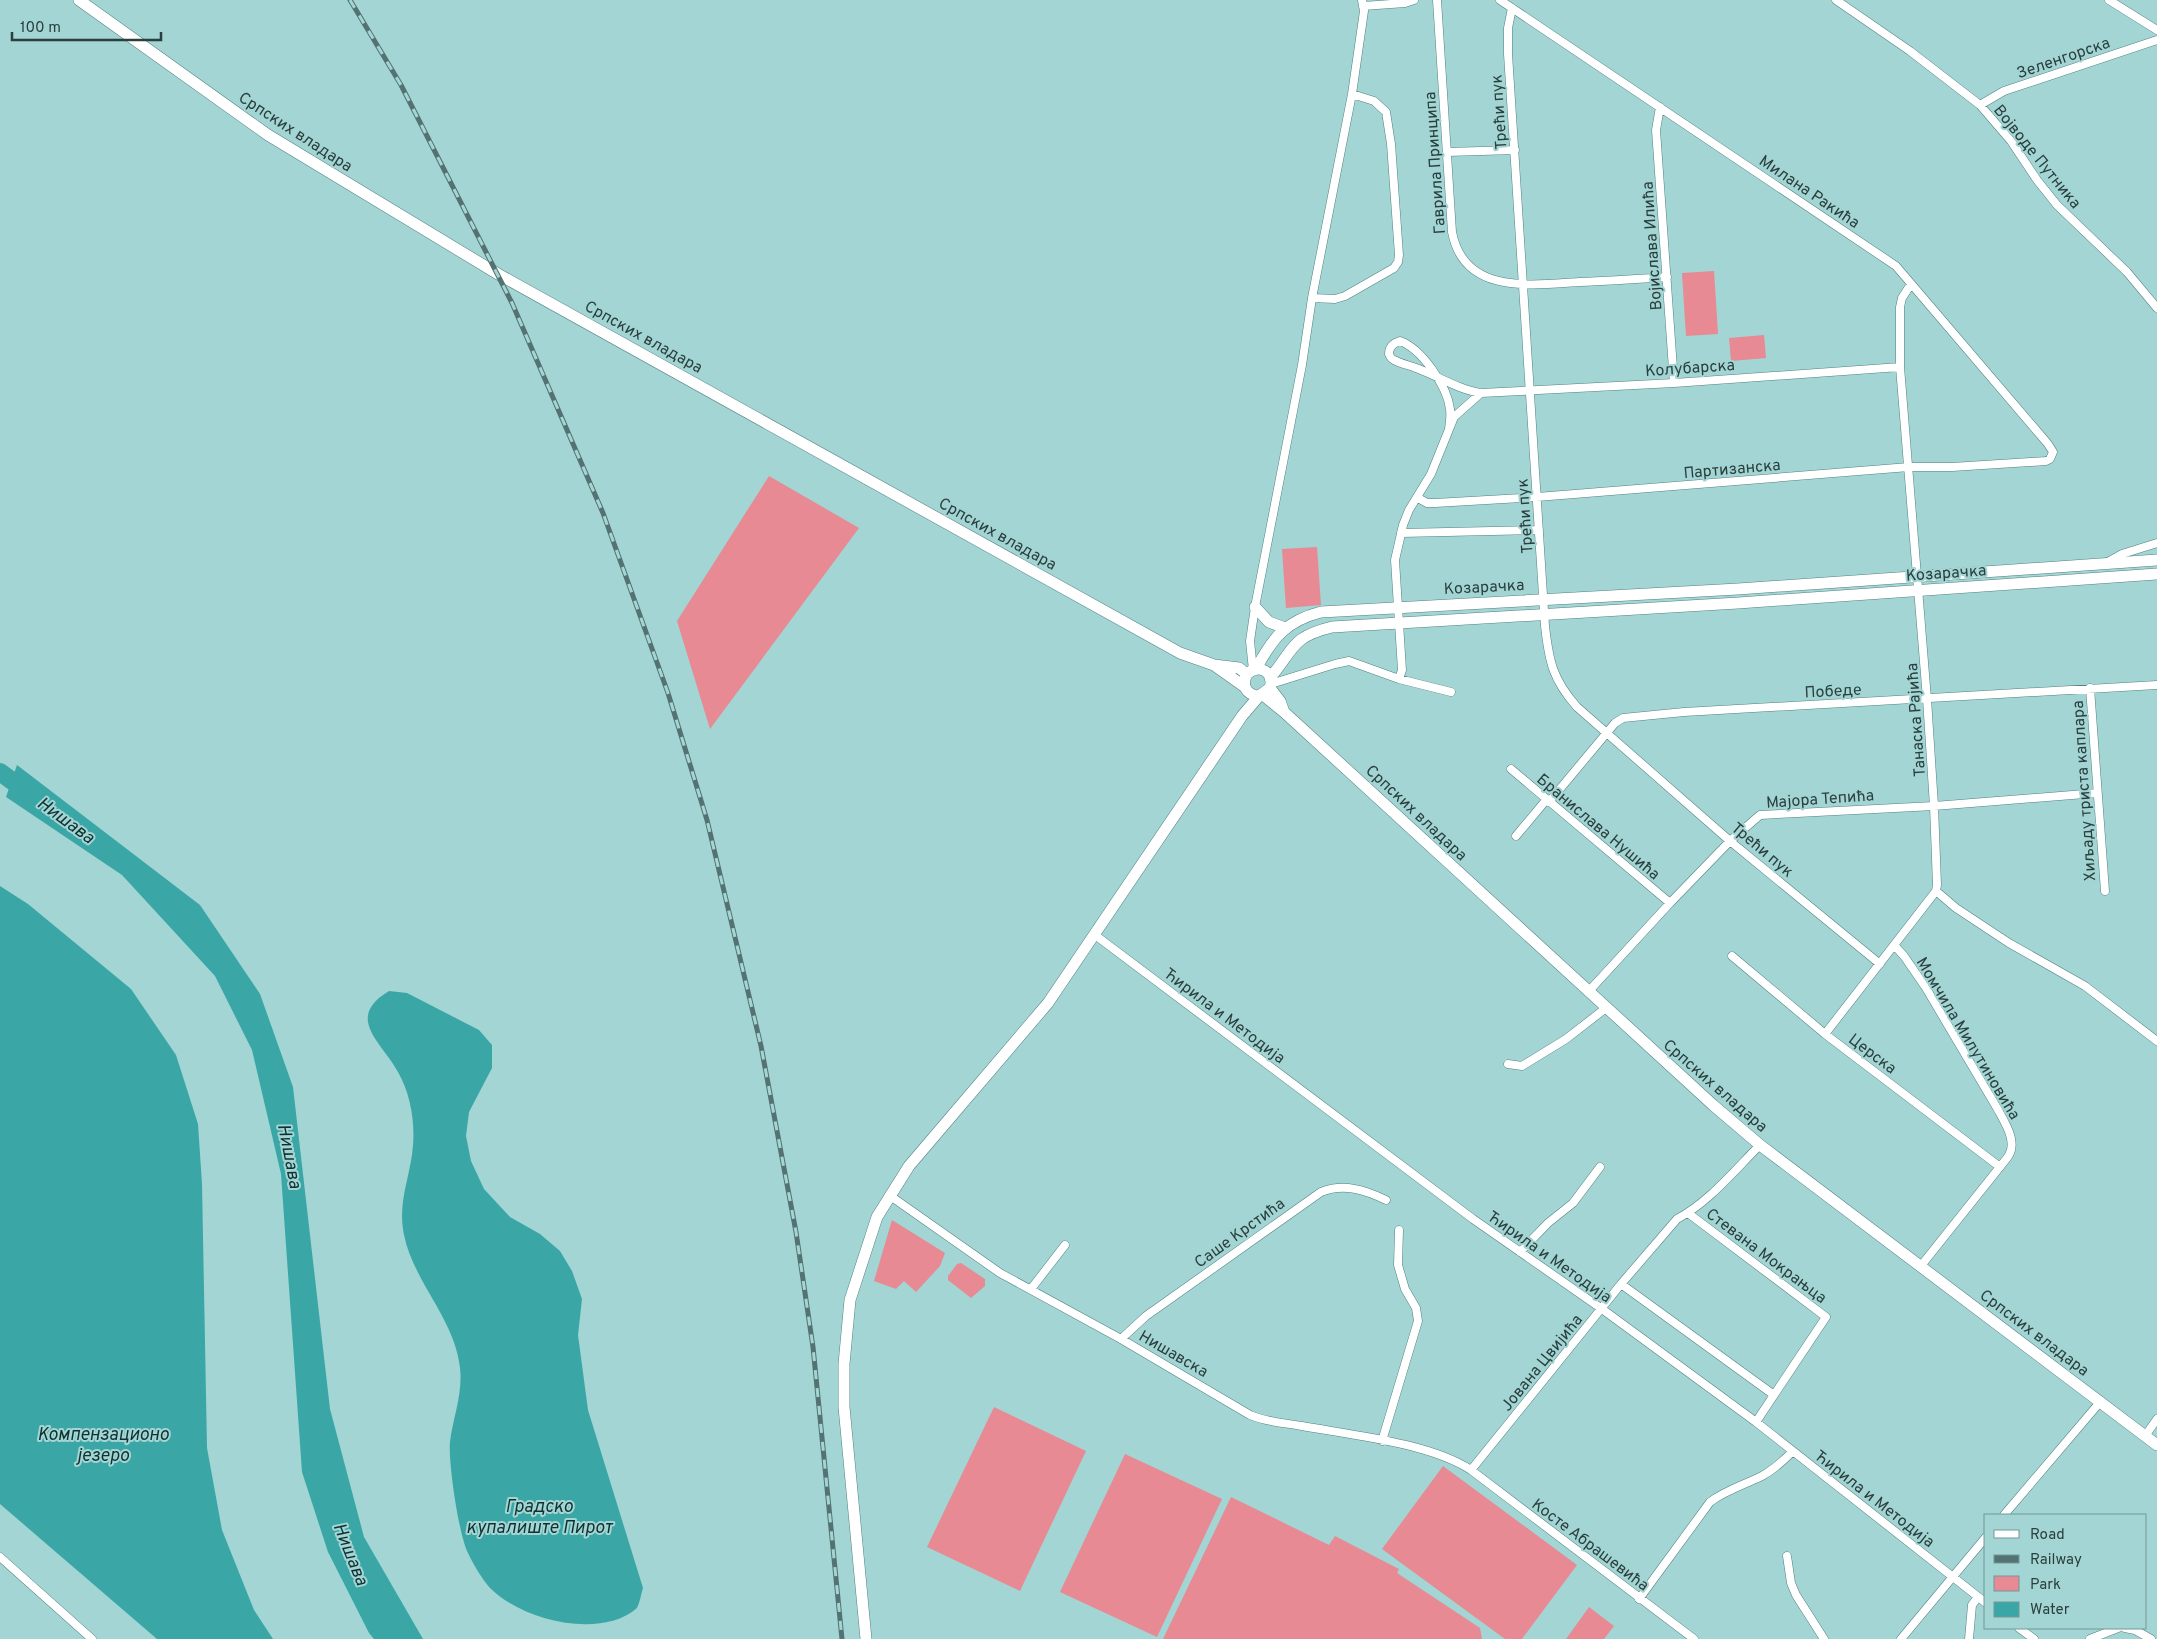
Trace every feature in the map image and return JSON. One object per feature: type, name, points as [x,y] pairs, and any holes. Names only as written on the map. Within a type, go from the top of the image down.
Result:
[{"type":"street","name":"Српских владара","points":[[79,0],[268,135],[498,274],[1180,653],[1214,665],[1252,671],[1263,670],[1267,688],[1284,712],[1588,992],[1760,1145],[2157,1445]]},
{"type":"street","points":[[1242,716],[1246,689],[1252,671],[1250,641],[1255,607],[1352,94],[1362,3],[1405,3],[1414,0]]},
{"type":"street","name":"Гаврила Принципа","points":[[1437,0],[1452,232],[1460,256],[1472,269],[1487,278],[1524,286],[1667,277]]},
{"type":"street","name":"Милана Ракића","points":[[1500,0],[1896,266],[2048,444],[2052,452],[2050,459]]},
{"type":"street","name":"Војводе Путника","points":[[1836,0],[1910,51],[1980,105],[2011,141],[2037,180],[2057,205],[2127,272],[2157,308]]},
{"type":"street","points":[[2109,0],[2157,30]]},
{"type":"street","name":"Трећи пук","points":[[1512,8],[1507,39],[1544,615],[1549,659],[1558,682],[1577,707],[1730,841],[1880,964]]},
{"type":"street","name":"Зеленгорска","points":[[1980,105],[2004,91],[2157,40]]},
{"type":"street","points":[[1312,298],[1335,299],[1345,296],[1386,274],[1394,268],[1400,255],[1391,144],[1386,112],[1374,101],[1352,94]]},
{"type":"street","name":"Војислава Илића","points":[[1660,107],[1656,130],[1674,383]]},
{"type":"street","points":[[1447,152],[1515,150]]},
{"type":"street","name":"Танаска Рајића","points":[[1911,284],[1902,298],[1900,307],[1900,367],[1927,699],[1934,806],[1936,891]]},
{"type":"street","name":"Колубарска","points":[[1449,428],[1450,410],[1438,377],[1413,348],[1405,342],[1398,341],[1390,347],[1389,354],[1395,360],[1438,377],[1472,392],[1481,393],[1674,383],[1900,367]]},
{"type":"street","name":"Колубарска","points":[[1400,624],[1395,560],[1401,533],[1409,510],[1431,474],[1454,417],[1481,393]]},
{"type":"street","name":"Партизанска","points":[[1418,498],[1427,503],[1435,503],[1537,497],[1909,467],[1952,467],[2050,459]]},
{"type":"street","points":[[1401,533],[1539,530]]},
{"type":"street","points":[[2105,564],[2122,554],[2157,543]]},
{"type":"street","name":"Козарачка","points":[[1252,671],[1271,643],[1285,628],[1299,619],[1321,612],[1398,606],[1738,589],[2157,560]]},
{"type":"street","name":"Козарачка","points":[[866,1639],[845,1415],[844,1364],[850,1300],[870,1233],[889,1195],[908,1166],[1048,1003],[1242,716],[1267,688],[1287,653],[1296,643],[1309,634],[1332,627],[1738,603],[2157,574]]},
{"type":"street","points":[[1738,589],[1738,603]]},
{"type":"street","points":[[1255,607],[1269,622],[1285,628]]},
{"type":"street","points":[[1399,678],[1402,670],[1400,624]]},
{"type":"street","points":[[1267,688],[1335,664],[1349,661],[1399,678],[1451,692]]},
{"type":"street","name":"Српских владара","points":[[1214,665],[1254,696],[1267,688]]},
{"type":"street","name":"Победе","points":[[1516,836],[1615,723],[1623,718],[1684,712],[2157,685]]},
{"type":"street","name":"Хиљаду триста каплара","points":[[2090,688],[2104,891]]},
{"type":"street","name":"Бранислава Нушића","points":[[1511,769],[1670,903]]},
{"type":"street","name":"Мајора Тепића","points":[[1588,992],[1730,841],[1756,818],[1765,813],[1934,806],[2097,793]]},
{"type":"street","points":[[1825,1034],[1936,891],[1956,908],[2009,943],[2085,986],[2157,1041]]},
{"type":"street","name":"Ћирила и Методија","points":[[1095,934],[1410,1173],[1602,1308],[1756,1422],[1984,1602]]},
{"type":"street","name":"Момчила Милутиновића","points":[[1894,945],[1926,988],[2006,1124],[2012,1148],[2000,1167],[1920,1267]]},
{"type":"street","name":"Церска","points":[[1732,956],[1825,1034],[2000,1167]]},
{"type":"street","points":[[1508,1064],[1522,1066],[1566,1039],[1606,1008]]},
{"type":"street","name":"Јована Цвијића","points":[[1471,1470],[1621,1284],[1677,1219],[1688,1213],[1760,1145]]},
{"type":"street","points":[[1520,1252],[1548,1222],[1573,1203],[1600,1167]]},
{"type":"street","name":"Саше Крстића","points":[[1121,1338],[1146,1316],[1314,1195],[1328,1189],[1347,1187],[1386,1200]]},
{"type":"street","name":"Нишавска","points":[[889,1195],[1000,1273],[1121,1338],[1250,1415],[1382,1441],[1445,1456],[1471,1470]]},
{"type":"street","name":"Стевана Мокрањца","points":[[1688,1213],[1826,1317],[1774,1395]]},
{"type":"street","points":[[1382,1441],[1418,1321],[1416,1308],[1405,1289],[1398,1265],[1398,1230]]},
{"type":"street","points":[[1031,1289],[1065,1245]]},
{"type":"street","points":[[1621,1284],[1774,1395],[1756,1422]]},
{"type":"street","points":[[2005,1514],[2101,1401]]},
{"type":"street","points":[[2145,1436],[2157,1419]]},
{"type":"street","points":[[1639,1599],[1710,1502],[1723,1492],[1762,1476],[1776,1467],[1792,1452]]},
{"type":"street","name":"Косте Абрашевића","points":[[1471,1470],[1694,1639]]},
{"type":"street","points":[[1901,1639],[1984,1540]]},
{"type":"street","points":[[1787,1556],[1791,1583],[1824,1639]]},
{"type":"street","points":[[0,1557],[92,1639]]},
{"type":"street","points":[[1969,1639],[1972,1607],[1978,1597]]},
{"type":"street","points":[[2020,1629],[2034,1639]]},
{"type":"street","points":[[2090,1639],[2115,1629]]},
{"type":"street","points":[[2130,1629],[2151,1639]]},
{"type":"green space","points":[[1714,271],[1718,334],[1686,336],[1682,273]]},
{"type":"green space","points":[[1764,335],[1766,358],[1731,361],[1729,338]]},
{"type":"green space","points":[[769,476],[859,528],[710,729],[677,621]]},
{"type":"green space","points":[[1317,547],[1321,605],[1286,608],[1282,549]]},
{"type":"green space","points":[[892,1220],[945,1253],[940,1266],[916,1292],[904,1281],[896,1289],[874,1281]]},
{"type":"green space","points":[[961,1263],[985,1279],[985,1286],[971,1298],[948,1280],[948,1276],[957,1264]]},
{"type":"green space","points":[[994,1407],[1086,1451],[1020,1591],[927,1547]]},
{"type":"green space","points":[[1125,1454],[1222,1499],[1157,1637],[1060,1592]]},
{"type":"green space","points":[[1443,1466],[1577,1565],[1522,1639],[1505,1639],[1382,1549]]},
{"type":"green space","points":[[1231,1497],[1329,1545],[1335,1536],[1399,1569],[1397,1573],[1480,1628],[1482,1639],[1163,1639]]},
{"type":"green space","points":[[1589,1607],[1614,1626],[1604,1639],[1566,1639]]},
{"type":"water","points":[[17,765],[200,905],[260,994],[293,1087],[330,1409],[364,1537],[423,1639],[374,1639],[369,1633],[328,1552],[302,1472],[281,1174],[252,1050],[215,976],[122,875],[6,797]]},
{"type":"water","name":"Компензационо језеро","points":[[0,886],[28,904],[131,989],[176,1055],[198,1124],[202,1184],[207,1448],[222,1530],[254,1610],[273,1639],[157,1639],[0,1504]]},
{"type":"water","name":"Градско купалиште Пирот","points":[[389,991],[407,993],[479,1030],[492,1045],[492,1068],[469,1112],[466,1136],[471,1161],[484,1189],[510,1217],[540,1234],[560,1251],[572,1271],[582,1299],[578,1335],[588,1410],[643,1588],[637,1608],[622,1617],[604,1623],[584,1624],[563,1622],[522,1610],[490,1588],[475,1567],[468,1553],[461,1531],[455,1499],[450,1452],[451,1433],[461,1377],[457,1350],[443,1317],[416,1269],[404,1235],[402,1223],[403,1200],[413,1145],[411,1107],[406,1089],[398,1072],[376,1040],[368,1021],[369,1011],[376,1001]]},
{"type":"waterway","name":"Нишава","points":[[0,772],[30,794]]},
{"type":"railway","points":[[350,0],[401,85],[512,303],[603,513],[668,693],[707,820],[761,1046],[796,1232],[813,1347],[842,1639]]}]
